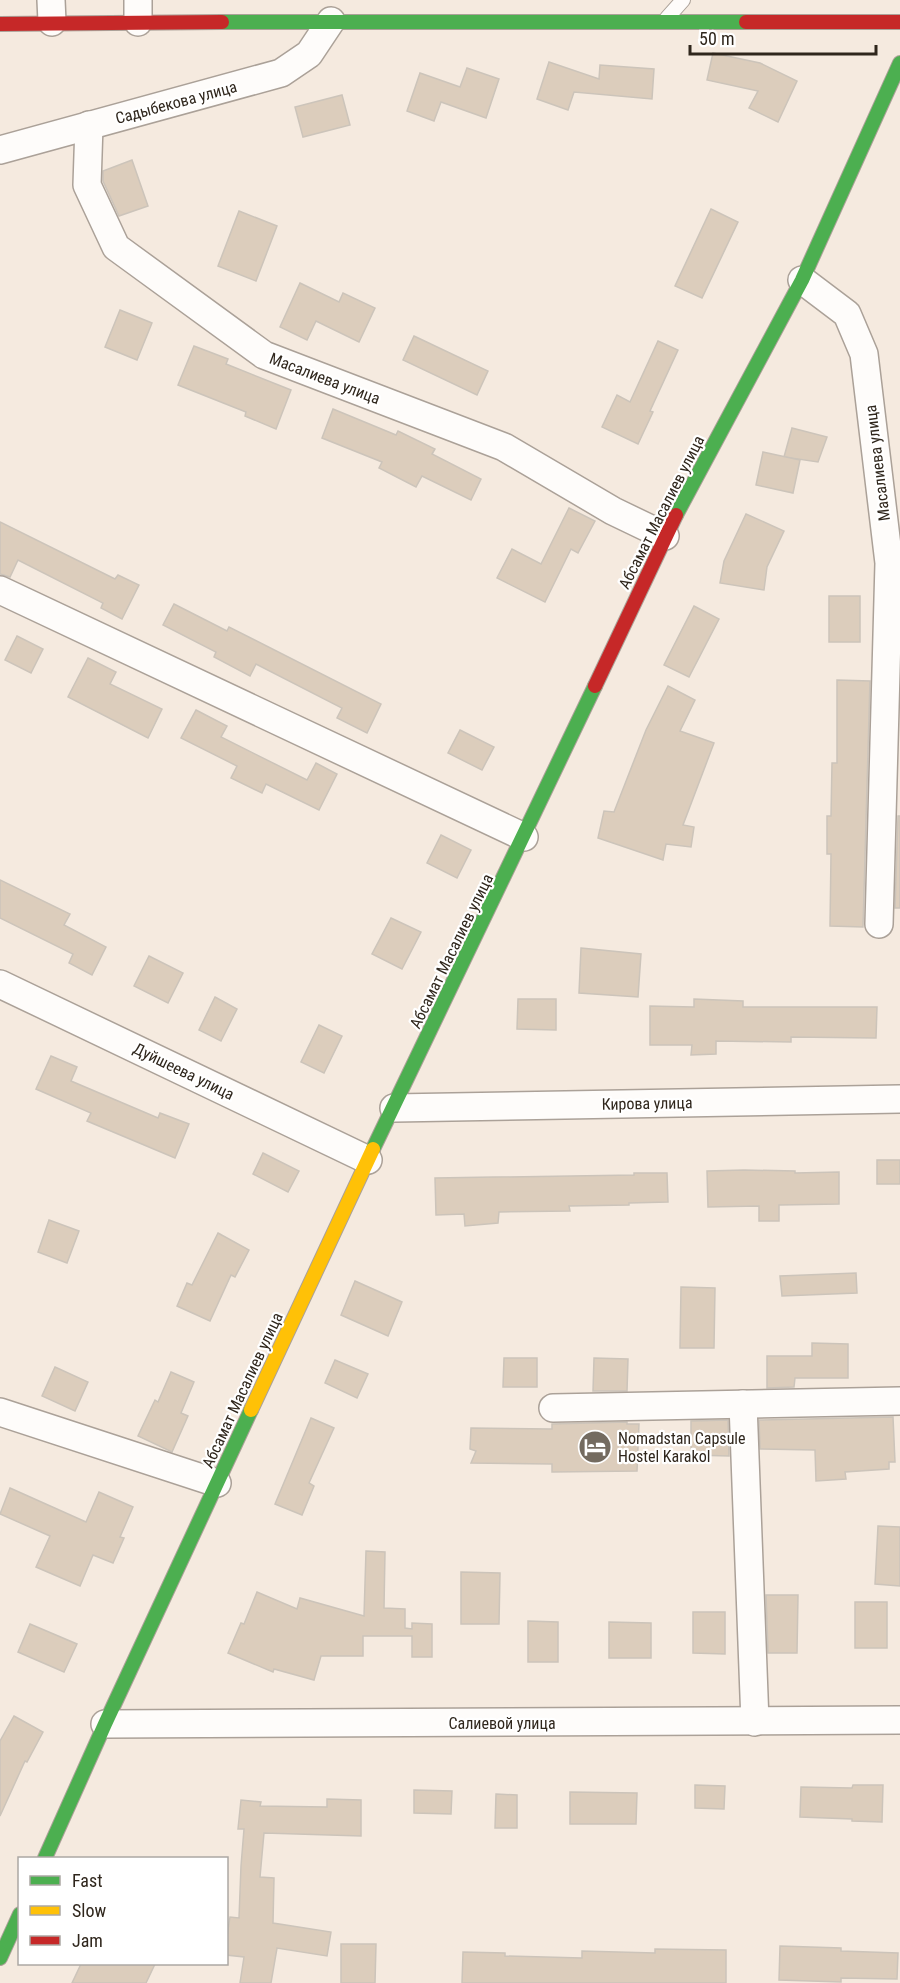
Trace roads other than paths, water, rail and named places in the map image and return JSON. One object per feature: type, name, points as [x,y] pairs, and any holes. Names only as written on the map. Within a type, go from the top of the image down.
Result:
[{"type":"street","points":[[0,24],[52,11],[138,11],[331,21],[640,16],[663,21],[819,11],[900,22]]},
{"type":"street","name":"Садыбекова улица","points":[[0,150],[281,74],[309,54],[331,21]]},
{"type":"street","name":"Абсамат Масалиев улица","points":[[45,1857],[105,1724],[368,1160],[524,837],[665,536],[802,280],[900,63]]},
{"type":"street","name":"Масалиева улица","points":[[89,125],[87,185],[116,248],[264,354],[504,447],[613,511],[665,536]]},
{"type":"street","name":"Масалиева улица","points":[[802,280],[847,314],[864,354],[889,562],[879,924]]},
{"type":"street","points":[[0,590],[524,837]]},
{"type":"street","name":"Дуйшеева улица","points":[[0,984],[368,1160]]},
{"type":"street","name":"Кирова улица","points":[[394,1107],[900,1099]]},
{"type":"street","points":[[553,1408],[900,1401]]},
{"type":"street","points":[[743,1404],[755,1722]]},
{"type":"street","points":[[0,1412],[217,1483]]},
{"type":"street","name":"Салиевой улица","points":[[105,1724],[900,1720]]},
{"type":"street","points":[[0,1958],[18,1918]]},
{"type":"lane","points":[[663,21],[683,0]]},
{"type":"place","name":"Nomadstan Capsule Hostel Karakol","points":[[595,1447]]}]
